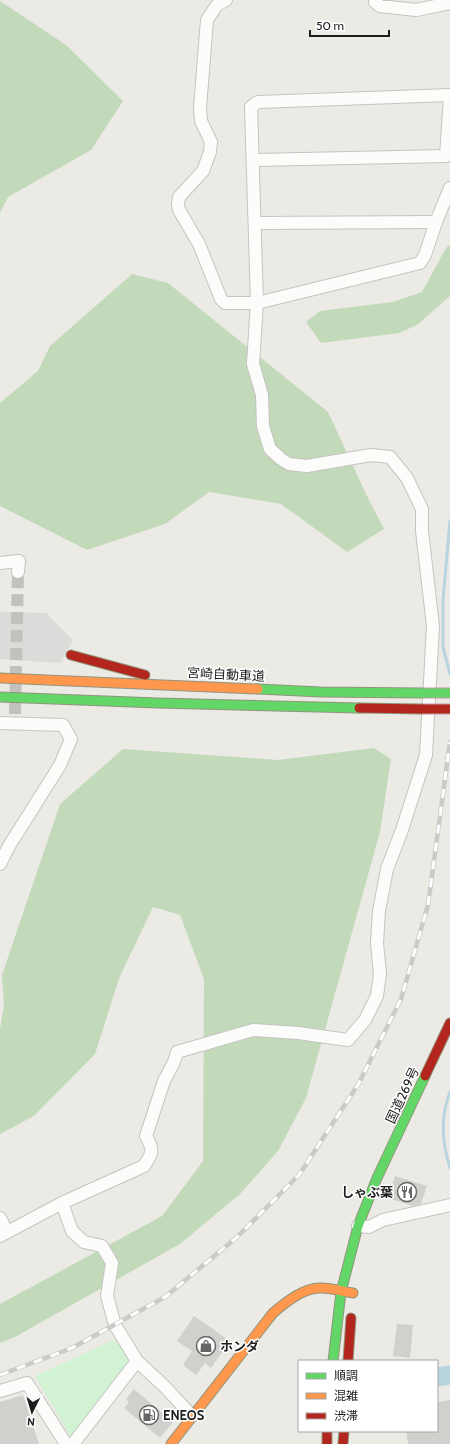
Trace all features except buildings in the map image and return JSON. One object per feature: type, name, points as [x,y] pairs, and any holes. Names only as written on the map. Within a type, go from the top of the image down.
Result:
[{"type":"main road","points":[[71,655],[182,685]]},
{"type":"main road","name":"宮崎自動車道","points":[[0,678],[321,692],[450,694]]},
{"type":"main road","points":[[0,697],[162,704],[450,709]]},
{"type":"main road","name":"国道269号","points":[[333,1360],[341,1292],[364,1229],[377,1178],[450,1023]]},
{"type":"main road","points":[[171,1444],[273,1314],[286,1302],[300,1294],[319,1288],[341,1292],[353,1297],[348,1360]]},
{"type":"main road","points":[[327,1432],[327,1444]]},
{"type":"main road","points":[[343,1444],[344,1432]]},
{"type":"street","points":[[226,0],[217,5],[207,20],[200,108],[201,121],[211,142],[208,159],[203,171],[179,197],[178,204],[179,210],[199,244],[221,298],[225,303],[257,303],[420,263],[426,255],[436,222],[450,188]]},
{"type":"street","points":[[373,2],[380,6],[416,10],[450,3]]},
{"type":"street","points":[[0,1218],[3,1234],[62,1203],[144,1166],[151,1155],[151,1146],[146,1136],[164,1081],[174,1062],[177,1052],[253,1030],[298,1032],[348,1040],[365,1020],[377,996],[380,974],[377,944],[379,911],[387,869],[402,830],[426,755],[433,626],[422,531],[422,509],[407,478],[390,457],[371,455],[307,466],[288,464],[270,449],[263,426],[262,395],[253,364],[257,303],[256,223],[253,160],[251,108],[258,102],[450,96],[446,156],[253,160]]},
{"type":"street","points":[[256,223],[436,222]]},
{"type":"street","points":[[0,563],[20,561],[18,572]]},
{"type":"street","points":[[0,723],[14,719],[63,726],[71,739],[60,764],[9,846],[0,864]]},
{"type":"street","points":[[62,1203],[72,1231],[84,1242],[102,1246],[112,1263],[107,1296],[115,1325],[137,1361],[164,1386],[192,1416]]},
{"type":"street","points":[[364,1229],[383,1220],[450,1205]]},
{"type":"street","points":[[73,1444],[137,1361]]},
{"type":"street","points":[[0,1390],[27,1382],[66,1444]]},
{"type":"green space","points":[[0,1],[66,45],[123,101],[91,150],[8,197],[0,213]]},
{"type":"green space","points":[[450,245],[450,296],[417,325],[399,333],[321,343],[306,322],[320,311],[393,302],[422,292],[446,248]]},
{"type":"green space","points":[[132,274],[168,283],[328,412],[384,529],[347,552],[281,504],[209,492],[165,524],[87,550],[0,506],[0,403],[38,371],[50,346]]},
{"type":"green space","points":[[374,748],[391,759],[380,832],[306,1098],[278,1151],[240,1194],[180,1244],[15,1337],[0,1343],[0,1304],[162,1216],[203,1161],[204,979],[180,915],[153,907],[120,976],[95,1054],[34,1116],[0,1134],[0,1029],[4,1005],[2,975],[60,804],[123,749],[278,760]]},
{"type":"green space","points":[[114,1340],[132,1360],[71,1437],[35,1376]]},
{"type":"shaded area","points":[[0,612],[46,613],[73,640],[60,663],[0,659]]},
{"type":"waterway","points":[[450,521],[443,600],[443,647],[450,674]]},
{"type":"waterway","points":[[450,1092],[443,1121],[445,1149],[450,1168]]},
{"type":"waterway","points":[[438,1377],[450,1375]]},
{"type":"tunnel","points":[[15,714],[18,572]]},
{"type":"railway","points":[[0,1375],[72,1348],[165,1297],[236,1238],[299,1175],[359,1083],[401,999],[428,905],[450,742]]},
{"type":"traffic: fast","points":[[258,689],[321,692],[423,693]]},
{"type":"traffic: fast","points":[[423,693],[450,693]]},
{"type":"traffic: fast","points":[[0,697],[359,708]]},
{"type":"traffic: fast","points":[[333,1360],[341,1292],[358,1226],[377,1178],[425,1076]]},
{"type":"traffic: slow","points":[[0,678],[258,689]]},
{"type":"traffic: slow","points":[[171,1444],[273,1313],[289,1300],[315,1288],[353,1293]]},
{"type":"traffic: jam","points":[[71,655],[145,675]]},
{"type":"traffic: jam","points":[[359,708],[422,709]]},
{"type":"traffic: jam","points":[[422,709],[450,709]]},
{"type":"traffic: jam","points":[[425,1076],[450,1023]]},
{"type":"traffic: jam","points":[[348,1360],[351,1318]]},
{"type":"traffic: jam","points":[[327,1432],[327,1444]]},
{"type":"traffic: jam","points":[[343,1444],[344,1432]]},
{"type":"place","name":"しゃぶ葉","points":[[407,1192]]},
{"type":"place","name":"ホンダ","points":[[206,1346]]},
{"type":"place","name":"ENEOS","points":[[149,1415]]}]
